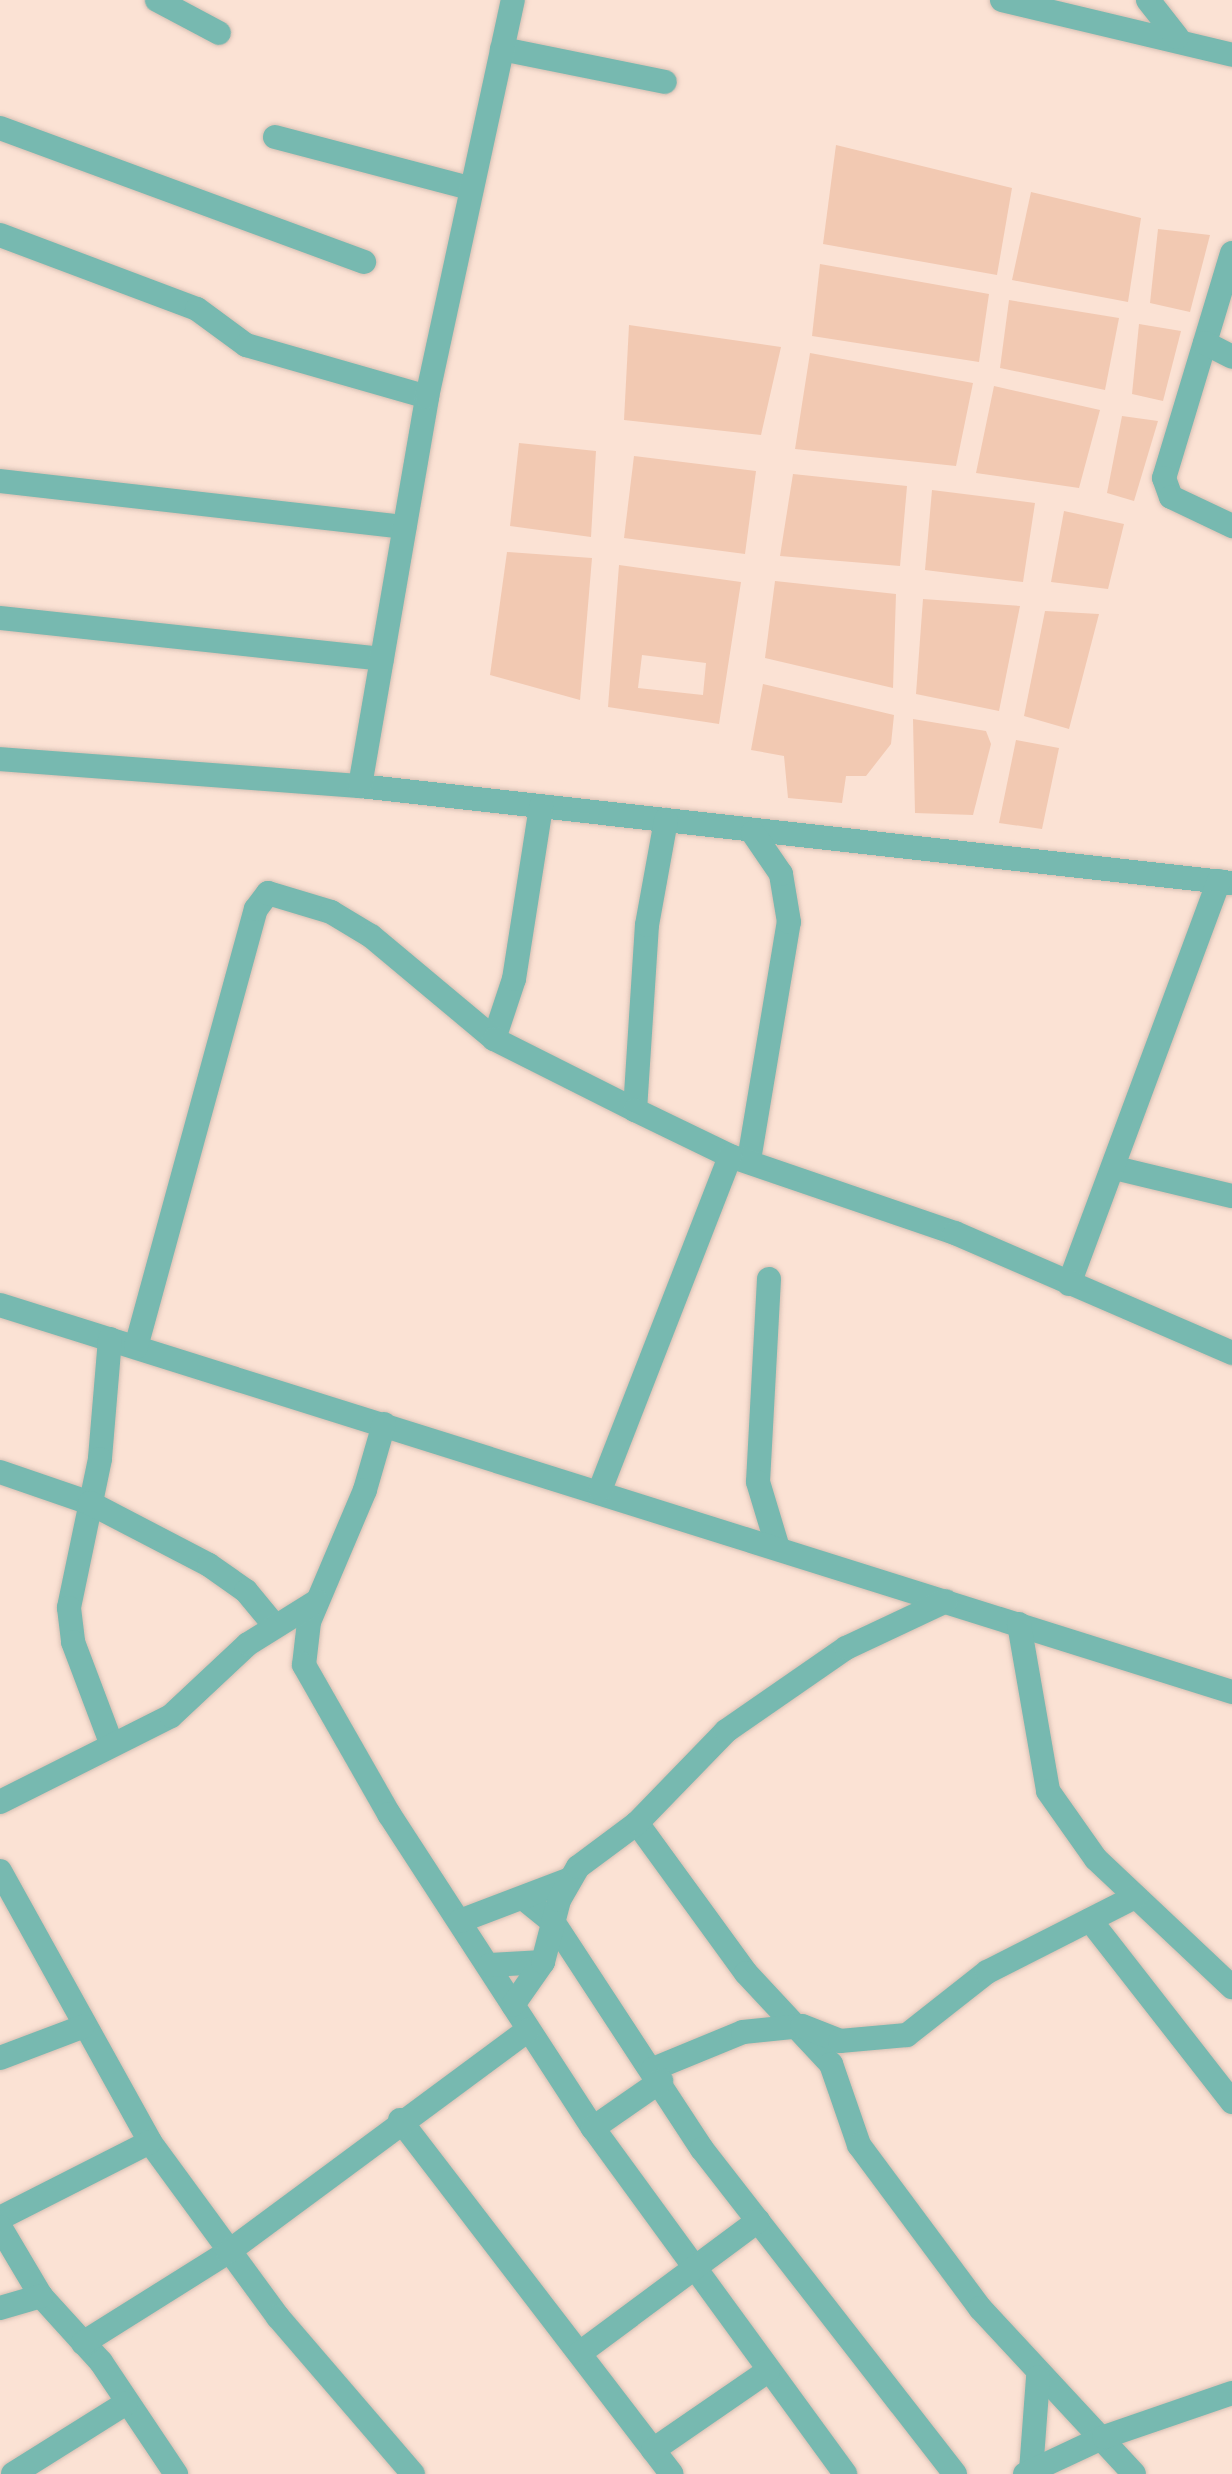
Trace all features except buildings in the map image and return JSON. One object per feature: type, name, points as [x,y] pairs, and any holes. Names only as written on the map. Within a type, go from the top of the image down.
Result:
[{"type":"street","points":[[157,0],[219,33]]},
{"type":"street","points":[[360,786],[427,397],[513,0]]},
{"type":"street","points":[[1002,0],[1177,37],[1232,55]]},
{"type":"street","points":[[1148,0],[1177,37]]},
{"type":"street","points":[[502,49],[665,82]]},
{"type":"street","points":[[0,128],[364,262]]},
{"type":"street","points":[[275,137],[470,188]]},
{"type":"street","points":[[0,235],[197,309],[246,345],[427,397]]},
{"type":"street","points":[[1232,253],[1165,490],[1232,526]]},
{"type":"street","points":[[1205,343],[1232,357]]},
{"type":"street","points":[[0,481],[404,527]]},
{"type":"street","points":[[0,618],[382,659]]},
{"type":"street","points":[[0,759],[360,786],[666,820],[753,833],[1226,882],[1069,1284]]},
{"type":"street","points":[[494,1039],[514,979],[541,806]]},
{"type":"street","points":[[635,1110],[647,925],[666,820]]},
{"type":"street","points":[[600,1490],[740,1158],[789,922],[781,874],[753,833]]},
{"type":"street","points":[[136,1347],[262,896],[331,912],[371,936],[494,1039],[635,1110],[740,1158],[955,1233],[1221,1349],[1232,1368]]},
{"type":"street","points":[[1115,1168],[1232,1196]]},
{"type":"street","points":[[769,1279],[758,1482],[777,1545]]},
{"type":"street","points":[[0,1305],[777,1545],[1232,1692]]},
{"type":"street","points":[[110,1339],[90,1503],[69,1608],[73,1642],[110,1740]]},
{"type":"street","points":[[384,1424],[365,1490],[317,1601],[304,1665],[528,2030],[593,2128],[845,2474]]},
{"type":"street","points":[[0,1472],[90,1503],[233,1581],[275,1626]]},
{"type":"street","points":[[878,1577],[889,1623]]},
{"type":"street","points":[[0,1802],[110,1740],[171,1716],[275,1626],[317,1601]]},
{"type":"street","points":[[460,1921],[568,1880],[637,1823],[726,1731],[889,1623],[946,1601]]},
{"type":"street","points":[[1019,1624],[1048,1791],[1096,1859],[1232,1987]]},
{"type":"street","points":[[637,1823],[746,1973],[802,2026],[831,2064],[859,2145],[1038,2377],[1104,2437],[1134,2474]]},
{"type":"street","points":[[0,1871],[82,2027],[150,2142],[228,2252],[413,2474]]},
{"type":"street","points":[[513,2005],[543,1962],[568,1880]]},
{"type":"street","points":[[593,2128],[657,2075],[743,2032],[802,2026],[840,2041],[907,2035],[933,2020],[955,1992],[1135,1897]]},
{"type":"street","points":[[523,1898],[554,1923],[758,2221],[955,2474]]},
{"type":"street","points":[[1090,1920],[1232,2102]]},
{"type":"street","points":[[490,1965],[543,1962]]},
{"type":"street","points":[[0,2058],[82,2027]]},
{"type":"street","points":[[83,2343],[228,2252],[400,2120],[528,2030]]},
{"type":"street","points":[[400,2120],[672,2474]]},
{"type":"street","points":[[0,2218],[150,2142]]},
{"type":"street","points":[[580,2353],[758,2221]]},
{"type":"street","points":[[0,2227],[41,2296],[83,2343],[176,2474]]},
{"type":"street","points":[[0,2308],[41,2296]]},
{"type":"street","points":[[653,2450],[768,2371]]},
{"type":"street","points":[[1028,2472],[1038,2377]]},
{"type":"street","points":[[1028,2472],[1104,2437],[1232,2393]]},
{"type":"street","points":[[13,2474],[126,2403]]},
{"type":"shaded area","points":[[836,145],[1012,188],[997,275],[823,244]]},
{"type":"shaded area","points":[[1031,192],[1141,218],[1128,302],[1012,280]]},
{"type":"shaded area","points":[[1158,229],[1210,235],[1190,312],[1150,303]]},
{"type":"shaded area","points":[[820,264],[989,294],[979,362],[812,336]]},
{"type":"shaded area","points":[[1009,300],[1119,318],[1105,390],[1000,368]]},
{"type":"shaded area","points":[[1139,324],[1181,331],[1163,401],[1132,394]]},
{"type":"shaded area","points":[[629,325],[781,347],[761,435],[624,420]]},
{"type":"shaded area","points":[[810,353],[973,383],[956,466],[795,449]]},
{"type":"shaded area","points":[[994,386],[1100,410],[1079,488],[976,473]]},
{"type":"shaded area","points":[[1122,416],[1158,421],[1134,501],[1107,493]]},
{"type":"shaded area","points":[[519,443],[596,451],[591,537],[510,526]]},
{"type":"shaded area","points":[[634,456],[756,471],[745,554],[624,538]]},
{"type":"shaded area","points":[[793,474],[907,486],[900,566],[780,556]]},
{"type":"shaded area","points":[[932,490],[1035,503],[1023,582],[925,570]]},
{"type":"shaded area","points":[[1064,511],[1124,524],[1108,589],[1051,582]]},
{"type":"shaded area","points":[[507,552],[592,558],[580,700],[490,675]]},
{"type":"shaded area","points":[[619,565],[741,582],[719,724],[608,707]],"holes":[[[642,655],[706,663],[703,695],[638,688]]]},
{"type":"shaded area","points":[[775,581],[896,594],[893,688],[765,658]]},
{"type":"shaded area","points":[[923,599],[1020,606],[999,711],[916,694]]},
{"type":"shaded area","points":[[1045,611],[1099,614],[1069,729],[1024,716]]},
{"type":"shaded area","points":[[763,684],[894,715],[891,744],[866,776],[846,776],[842,803],[788,798],[784,756],[751,750]]},
{"type":"shaded area","points":[[913,719],[986,731],[991,744],[973,815],[915,813]]},
{"type":"shaded area","points":[[1016,740],[1059,748],[1042,829],[999,823]]}]
